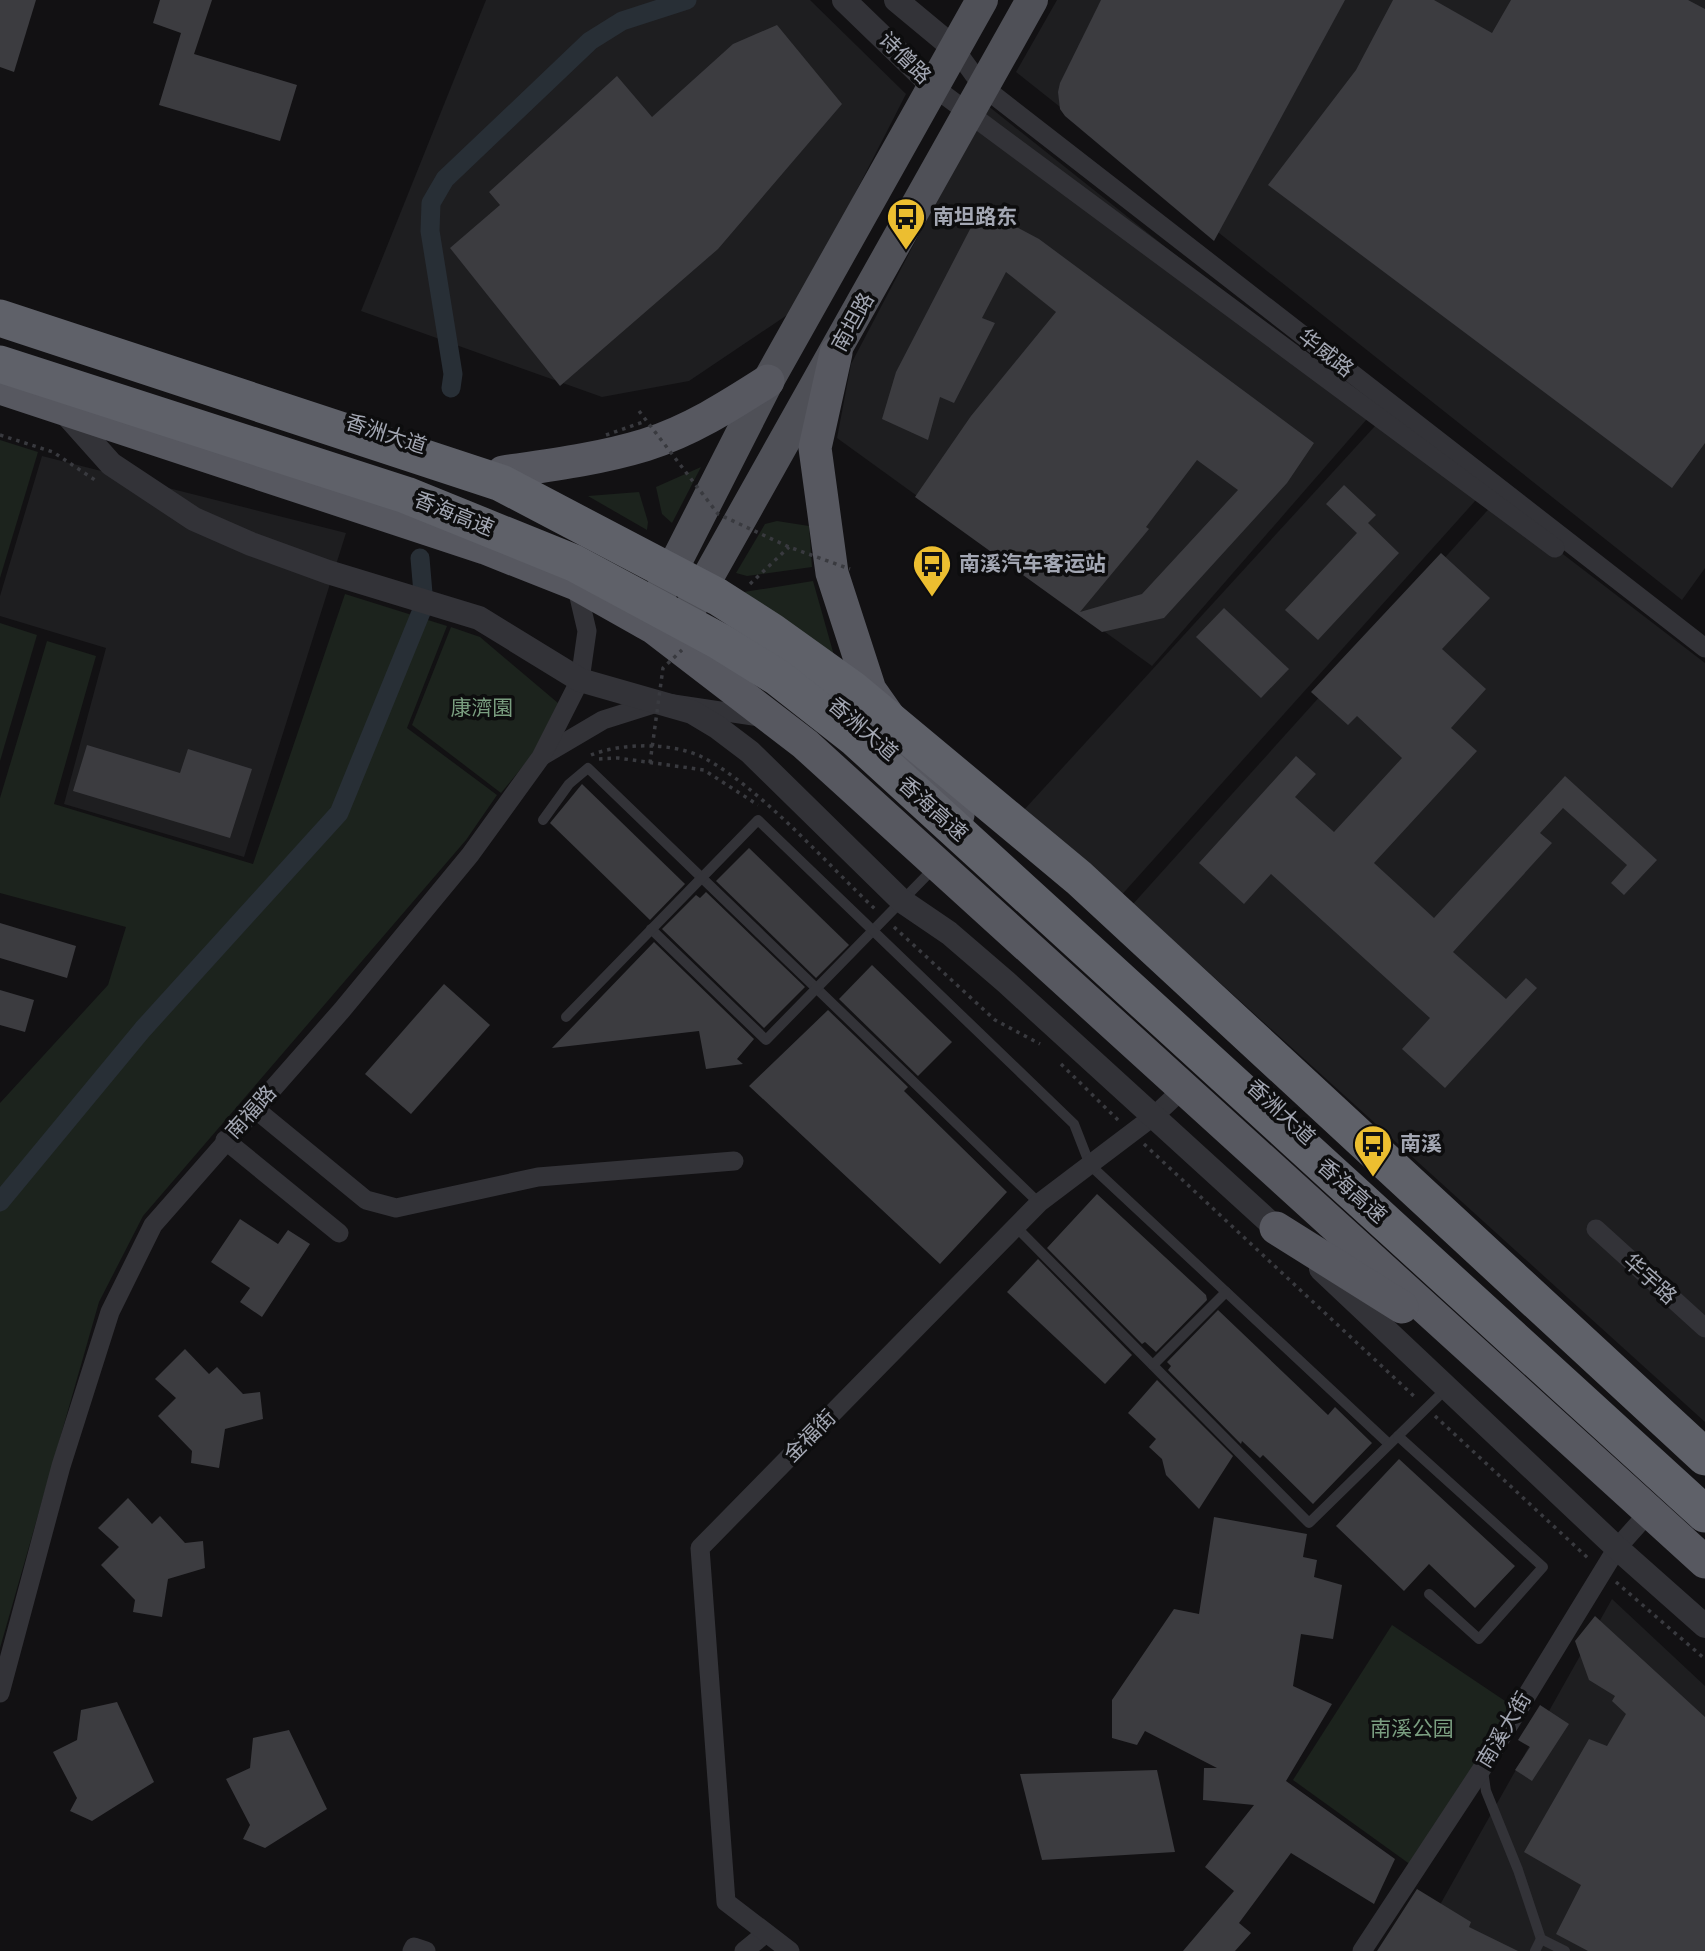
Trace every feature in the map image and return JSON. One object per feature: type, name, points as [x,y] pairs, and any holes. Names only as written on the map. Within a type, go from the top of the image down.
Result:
[{"type":"highway","name":"香洲大道","points":[[0,306],[503,472],[627,540],[699,593],[865,728],[1705,1501]]},
{"type":"highway","name":"香海高速","points":[[0,318],[501,483],[718,597],[771,631],[852,689],[1079,878],[1705,1457]]},
{"type":"highway","points":[[836,353],[815,448],[832,573],[870,690],[958,816]]},
{"type":"highway","name":"香海高速","points":[[0,364],[406,495],[574,563],[719,641],[778,677],[856,739],[1705,1514]]},
{"type":"highway","points":[[503,472],[588,459],[647,445],[713,417],[768,381]]},
{"type":"highway","points":[[0,388],[472,544],[576,583],[645,623],[805,744],[1705,1562]]},
{"type":"highway","points":[[1276,1228],[1475,1353]]},
{"type":"main road","points":[[645,623],[669,570],[768,381],[982,0]]},
{"type":"main road","name":"南坦路","points":[[672,642],[1032,0]]},
{"type":"street","name":"诗僧路","points":[[844,0],[934,88]]},
{"type":"street","name":"诗僧路","points":[[896,0],[955,49]]},
{"type":"street","name":"华威路","points":[[955,49],[976,99],[1705,648]]},
{"type":"street","points":[[934,88],[976,99],[1576,563]]},
{"type":"street","points":[[61,408],[111,464],[169,504],[251,544],[328,572],[479,618],[580,680],[692,712],[750,752],[902,901],[959,941],[1154,1116],[1448,1387],[1617,1548],[1705,1626]]},
{"type":"street","name":"南福路","points":[[0,1693],[61,1466],[110,1312],[153,1225],[342,1010],[461,865],[541,757],[580,680],[587,631],[576,583]]},
{"type":"street","points":[[541,757],[603,720],[660,702],[774,720]]},
{"type":"street","name":"金福街","points":[[766,1933],[726,1902],[700,1548],[1039,1203],[1154,1116],[1184,1088]]},
{"type":"street","points":[[254,1108],[366,1200],[396,1208],[538,1177],[734,1161]]},
{"type":"street","points":[[225,1140],[339,1233]]},
{"type":"street","name":"华宇路","points":[[1596,1229],[1705,1328]]},
{"type":"street","name":"南溪大街","points":[[1362,1951],[1483,1767],[1617,1548],[1650,1511]]},
{"type":"street","points":[[744,1951],[766,1933],[790,1951]]},
{"type":"street","points":[[412,1951],[414,1947],[426,1951]]},
{"type":"lane","points":[[543,820],[569,784],[589,768],[1039,1203]]},
{"type":"lane","points":[[566,1017],[758,820],[1073,1124],[1090,1165],[1389,1444]]},
{"type":"lane","points":[[651,929],[766,1040],[937,864]]},
{"type":"lane","points":[[1016,1227],[1309,1523],[1448,1387]]},
{"type":"lane","points":[[1153,1366],[1226,1292]]},
{"type":"lane","points":[[1398,1436],[1543,1567],[1479,1639],[1429,1594]]},
{"type":"lane","points":[[1483,1767],[1486,1791],[1518,1870],[1541,1938],[1565,1951]]},
{"type":"lane","points":[[1535,1951],[1541,1938]]},
{"type":"path","points":[[639,411],[718,514],[789,547],[850,569]]},
{"type":"path","points":[[606,435],[646,421]]},
{"type":"path","points":[[584,761],[618,758],[704,770],[784,822]]},
{"type":"shaded area","points":[[486,0],[810,0],[906,94],[796,309],[689,381],[602,397],[361,311]]},
{"type":"shaded area","points":[[1057,0],[1705,0],[1705,568],[1682,600],[1016,72]]},
{"type":"shaded area","points":[[987,105],[1373,412],[1152,666],[837,438],[851,364]]},
{"type":"shaded area","points":[[1386,414],[1484,491],[1118,899],[1023,811]]},
{"type":"shaded area","points":[[42,456],[346,533],[244,857],[64,804],[106,648],[0,616],[0,596]]},
{"type":"shaded area","points":[[1495,502],[1705,663],[1705,1422],[1133,904]]},
{"type":"shaded area","points":[[1612,1599],[1705,1686],[1705,1951],[1414,1951]]},
{"type":"green space","points":[[0,440],[38,452],[0,578]]},
{"type":"green space","points":[[701,467],[672,523],[662,514],[656,487]]},
{"type":"green space","points":[[639,492],[648,522],[647,530],[588,496]]},
{"type":"green space","points":[[777,521],[809,526],[812,567],[747,576],[736,573],[765,524]]},
{"type":"green space","points":[[813,581],[839,673],[744,592]]},
{"type":"green space","points":[[345,594],[447,626],[407,728],[497,795],[466,840],[143,1216],[99,1302],[0,1648],[0,1103],[108,985],[126,927],[0,893],[0,798],[47,641],[96,656],[54,804],[253,864]]},
{"type":"green space","points":[[0,623],[37,635],[0,761]]},
{"type":"green space","name":"康濟園","points":[[451,627],[480,637],[558,703],[533,754],[501,793],[412,725]]},
{"type":"green space","name":"南溪公园","points":[[1392,1625],[1514,1707],[1411,1865],[1293,1780]]},
{"type":"building","points":[[0,0],[36,0],[14,72],[0,67]]},
{"type":"building","points":[[160,0],[212,0],[194,54],[297,85],[280,141],[159,105],[181,33],[153,23]]},
{"type":"building","points":[[1101,0],[1345,0],[1214,241],[1060,109],[1060,83]]},
{"type":"building","points":[[1393,0],[1434,0],[1492,33],[1511,0],[1688,0],[1705,9],[1705,443],[1672,488],[1268,185],[1356,70]]},
{"type":"building","points":[[777,25],[842,104],[718,249],[560,386],[450,248],[500,205],[489,192],[617,76],[652,117],[733,44]]},
{"type":"building","points":[[981,208],[1039,239],[1314,443],[1287,483],[1164,618],[1102,632],[915,497],[971,416],[1056,312],[1006,272],[982,318],[995,323],[954,403],[940,397],[928,440],[882,419],[896,372]],"holes":[[[1197,460],[1238,490],[1142,594],[1080,612],[1149,529],[1146,527]]]},
{"type":"building","points":[[1344,485],[1376,515],[1368,523],[1399,553],[1318,640],[1285,610],[1357,533],[1326,504]]},
{"type":"building","points":[[1441,553],[1490,598],[1442,649],[1486,689],[1451,728],[1477,751],[1374,863],[1434,918],[1565,776],[1657,860],[1624,895],[1611,883],[1627,865],[1563,808],[1540,833],[1552,843],[1453,952],[1506,999],[1526,978],[1537,988],[1445,1088],[1402,1049],[1430,1018],[1271,874],[1244,904],[1199,863],[1296,756],[1316,774],[1295,797],[1334,832],[1402,758],[1357,716],[1348,725],[1311,692]]},
{"type":"building","points":[[1224,608],[1289,669],[1261,698],[1196,637]]},
{"type":"building","points":[[87,745],[180,773],[188,749],[252,769],[230,838],[73,791]]},
{"type":"building","points":[[582,784],[685,884],[650,920],[550,823]]},
{"type":"building","points":[[749,848],[849,945],[816,978],[716,881]]},
{"type":"building","points":[[706,892],[805,987],[764,1028],[662,929],[696,895],[700,898]]},
{"type":"building","points":[[0,923],[76,946],[67,978],[0,958]]},
{"type":"building","points":[[654,942],[754,1039],[737,1059],[743,1064],[706,1069],[699,1031],[552,1048]]},
{"type":"building","points":[[872,965],[952,1042],[918,1076],[839,999]]},
{"type":"building","points":[[444,984],[490,1025],[411,1114],[365,1074]]},
{"type":"building","points":[[0,990],[34,1000],[25,1032],[0,1025]]},
{"type":"building","points":[[828,1010],[908,1087],[904,1091],[1007,1192],[940,1264],[749,1086]]},
{"type":"building","points":[[1097,1194],[1206,1295],[1207,1300],[1156,1352],[1145,1342],[1142,1344],[1047,1248]]},
{"type":"building","points":[[240,1219],[278,1244],[288,1230],[310,1244],[262,1317],[240,1302],[250,1288],[211,1262]]},
{"type":"building","points":[[1038,1259],[1132,1355],[1105,1384],[1007,1292]]},
{"type":"building","points":[[1218,1310],[1328,1415],[1335,1407],[1372,1443],[1313,1504],[1263,1455],[1260,1458],[1242,1441],[1241,1444],[1168,1370],[1171,1366],[1167,1362]]},
{"type":"building","points":[[185,1349],[209,1374],[217,1367],[243,1394],[260,1392],[263,1419],[225,1429],[219,1468],[191,1463],[192,1451],[158,1416],[176,1398],[155,1379]]},
{"type":"building","points":[[1157,1380],[1233,1456],[1199,1509],[1166,1475],[1162,1459],[1149,1447],[1156,1439],[1128,1413]]},
{"type":"building","points":[[1399,1459],[1515,1566],[1475,1608],[1429,1564],[1404,1591],[1336,1526]]},
{"type":"building","points":[[128,1498],[152,1524],[160,1516],[185,1543],[203,1541],[205,1568],[168,1579],[162,1617],[133,1612],[135,1600],[101,1565],[119,1547],[98,1528]]},
{"type":"building","points":[[1214,1517],[1307,1534],[1303,1557],[1317,1560],[1314,1577],[1342,1585],[1333,1639],[1301,1634],[1293,1686],[1332,1704],[1286,1781],[1395,1859],[1374,1904],[1291,1853],[1239,1923],[1251,1933],[1235,1951],[1183,1951],[1234,1891],[1205,1867],[1254,1805],[1203,1800],[1204,1768],[1217,1768],[1145,1731],[1137,1745],[1112,1738],[1112,1700],[1174,1609],[1199,1614]]},
{"type":"building","points":[[1595,1616],[1705,1717],[1705,1951],[1588,1951],[1556,1934],[1581,1885],[1524,1852],[1589,1739],[1607,1746],[1626,1714],[1612,1701],[1615,1696],[1589,1680],[1575,1641]]},
{"type":"building","points":[[117,1702],[154,1782],[92,1821],[70,1811],[77,1798],[53,1752],[77,1740],[81,1710]]},
{"type":"building","points":[[1540,1705],[1569,1724],[1532,1781],[1515,1770],[1530,1747],[1518,1740]]},
{"type":"building","points":[[289,1730],[327,1809],[265,1848],[243,1839],[250,1825],[226,1779],[250,1768],[253,1738]]},
{"type":"building","points":[[1157,1770],[1175,1852],[1042,1860],[1020,1774]]},
{"type":"building","points":[[1417,1889],[1471,1922],[1469,1927],[1518,1951],[1377,1951]]},
{"type":"waterway","points":[[451,388],[453,374],[430,231],[431,203],[445,179],[590,41],[622,21],[687,0]]},
{"type":"waterway","points":[[0,1202],[143,1029],[339,813],[424,605],[420,558]]},
{"type":"place","name":"南坦路东","points":[[906,251]]},
{"type":"place","name":"南溪汽车客运站","points":[[932,598]]},
{"type":"place","name":"南溪","points":[[1373,1178]]}]
